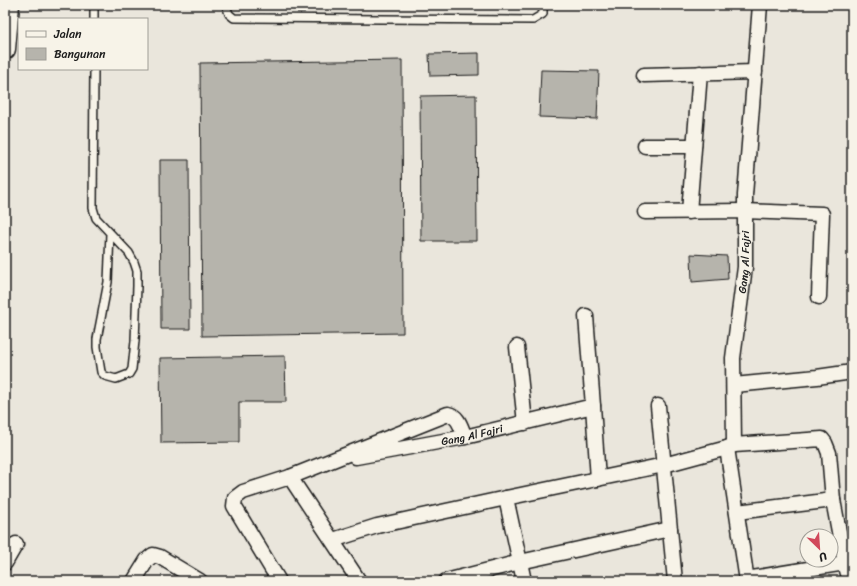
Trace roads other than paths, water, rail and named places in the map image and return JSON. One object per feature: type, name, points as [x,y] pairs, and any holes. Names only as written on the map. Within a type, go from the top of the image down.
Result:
[{"type":"main road","points":[[5,49],[9,5]]},
{"type":"street","name":"Gang Al Fajri","points":[[746,580],[737,512],[731,447],[734,385],[733,358],[745,267],[745,194],[760,5]]},
{"type":"street","points":[[644,75],[755,72]]},
{"type":"street","points":[[689,212],[700,73]]},
{"type":"street","points":[[645,146],[694,146]]},
{"type":"street","points":[[645,212],[745,211],[822,214],[819,297]]},
{"type":"street","points":[[586,316],[598,479]]},
{"type":"street","points":[[518,347],[525,423]]},
{"type":"street","points":[[734,385],[852,372]]},
{"type":"street","name":"Gang Al Fajri","points":[[326,463],[465,437],[593,406]]},
{"type":"street","points":[[658,406],[675,581]]},
{"type":"street","points":[[279,581],[234,506],[235,498],[243,492],[326,463],[448,414],[457,418],[465,437]]},
{"type":"street","points":[[333,540],[377,526],[664,465],[731,447],[822,439],[829,454],[833,500],[850,581]]},
{"type":"street","points":[[290,476],[359,581]]},
{"type":"street","points":[[506,498],[524,581]]},
{"type":"street","points":[[737,512],[833,500]]},
{"type":"street","points":[[446,581],[520,562],[670,529]]},
{"type":"street","points":[[5,563],[16,544]]},
{"type":"street","points":[[134,581],[147,560],[153,556],[160,557],[200,581]]},
{"type":"street","points":[[746,580],[845,563]]},
{"type":"lane","points":[[94,5],[94,18]]},
{"type":"lane","points":[[226,5],[229,14],[234,18],[533,20],[543,14],[543,5]]},
{"type":"lane","points":[[94,70],[93,208],[96,218],[129,253],[137,271],[135,341],[132,369],[129,374],[116,379],[105,376],[101,372],[97,347],[97,339],[108,282],[110,233]]}]
